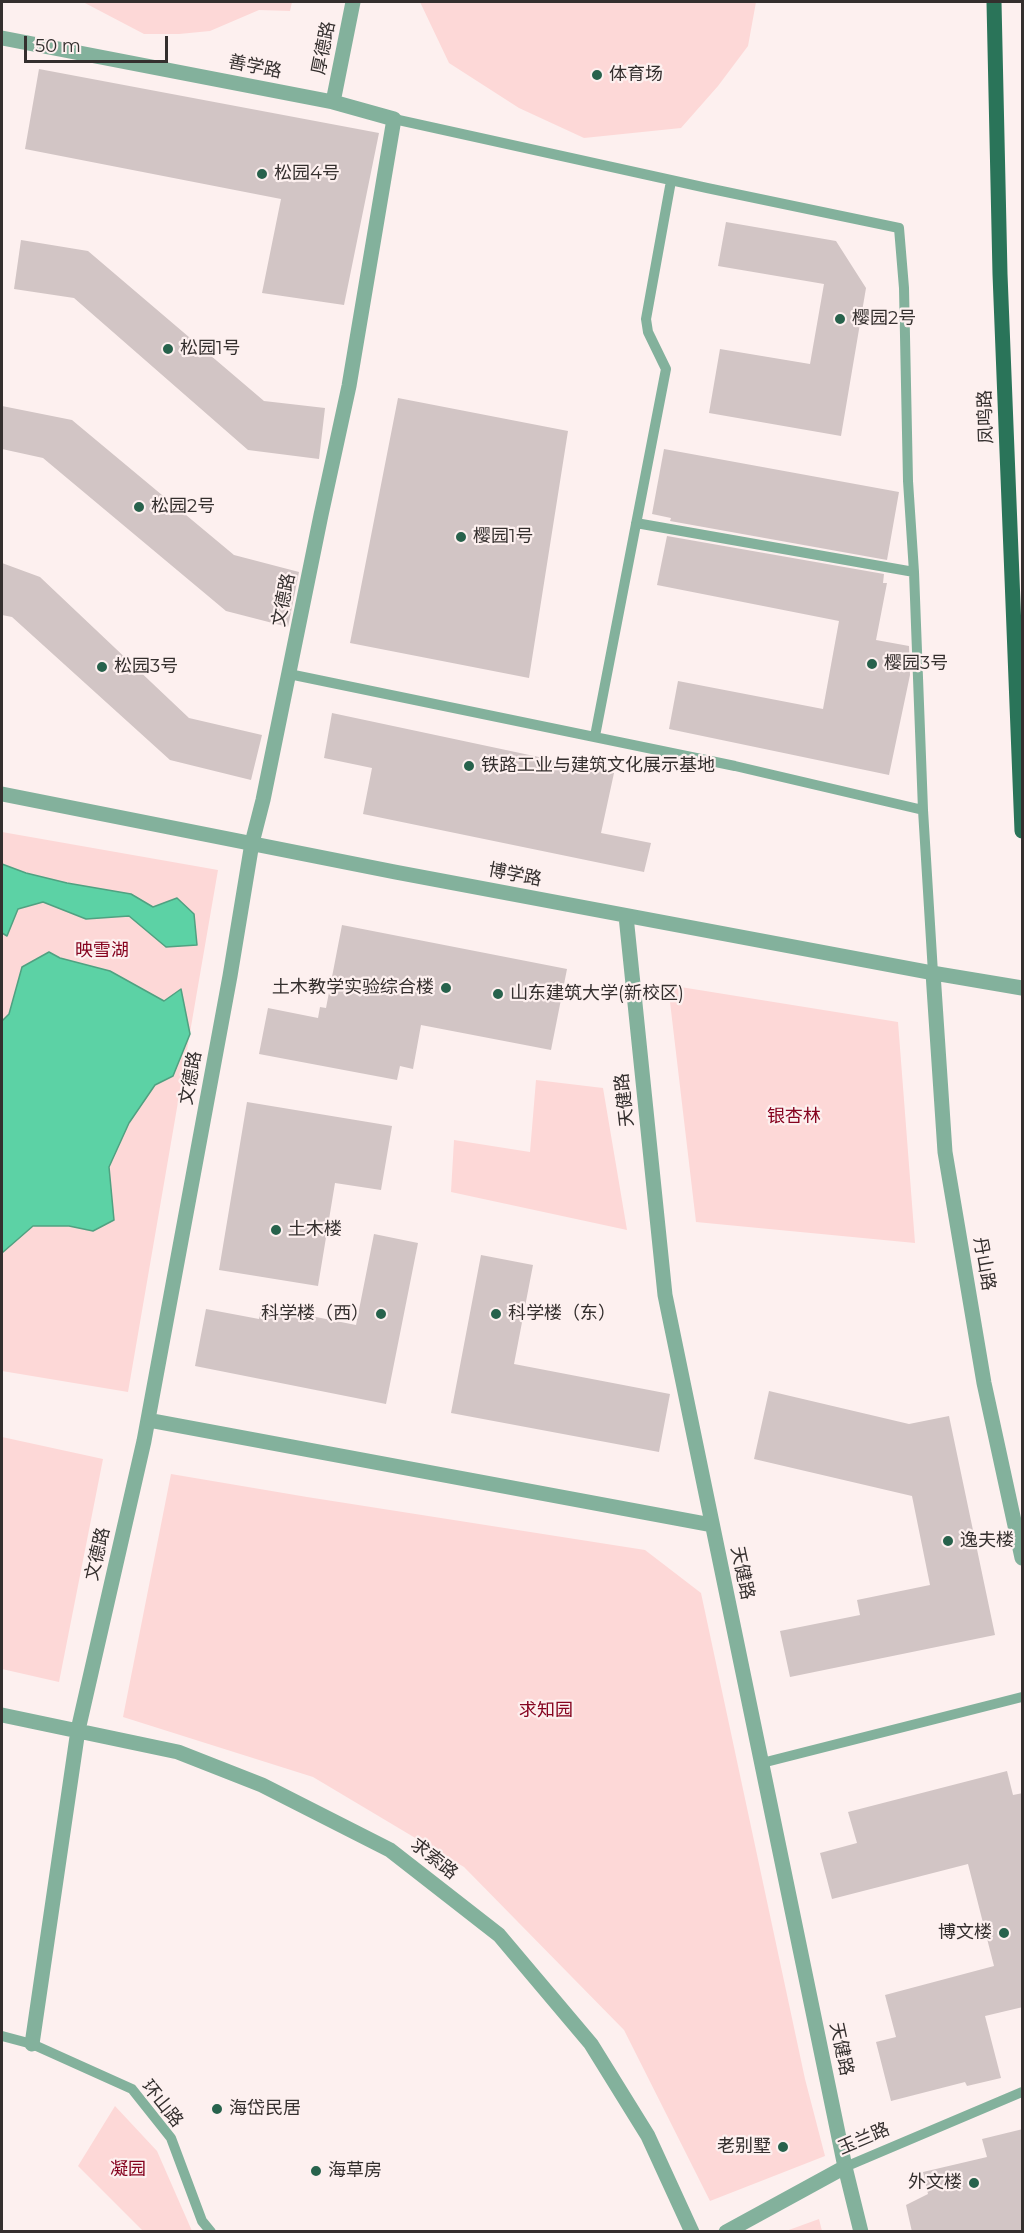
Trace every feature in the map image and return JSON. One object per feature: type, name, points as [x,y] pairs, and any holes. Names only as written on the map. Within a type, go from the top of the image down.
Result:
[{"type":"main road","name":"凤鸣路","points":[[994,2],[1000,274],[1023,831]]},
{"type":"street","name":"厚德路","points":[[333,102],[353,2]]},
{"type":"street","name":"善学路","points":[[2,38],[333,102],[394,119]]},
{"type":"street","name":"文德路","points":[[32,2044],[78,1730],[148,1420],[230,976],[252,843],[263,800],[349,386],[394,119]]},
{"type":"street","name":"博学路","points":[[2,794],[626,916],[1023,988]]},
{"type":"street","name":"天健路","points":[[626,916],[665,1295],[845,2167],[861,2232]]},
{"type":"street","name":"丹山路","points":[[933,973],[945,1152],[984,1383],[1023,1558]]},
{"type":"street","points":[[148,1420],[712,1525]]},
{"type":"street","name":"求索路","points":[[2,1714],[178,1752],[262,1785],[390,1850],[499,1935],[591,2044],[648,2136],[692,2232]]},
{"type":"street","name":"玉兰路","points":[[726,2232],[845,2167]]},
{"type":"lane","points":[[394,119],[671,181],[899,228],[904,288],[908,481],[914,572],[923,810],[933,973]]},
{"type":"lane","points":[[595,736],[666,369],[648,332],[646,319],[671,181]]},
{"type":"lane","points":[[636,523],[914,572]]},
{"type":"lane","points":[[289,674],[735,766],[923,810]]},
{"type":"lane","points":[[762,1764],[1023,1697]]},
{"type":"lane","name":"环山路","points":[[2,2036],[32,2044],[132,2089],[171,2138],[202,2222],[211,2232]]},
{"type":"lane","name":"玉兰路","points":[[845,2167],[1023,2092]]},
{"type":"green space","points":[[83,2],[292,2],[290,11],[259,10],[210,31],[144,34]]},
{"type":"green space","name":"体育场","points":[[420,2],[756,2],[748,46],[718,86],[681,128],[584,138],[519,108],[449,63]]},
{"type":"green space","name":"映雪湖","points":[[2,832],[218,870],[128,1392],[2,1371]]},
{"type":"green space","name":"银杏林","points":[[668,985],[898,1022],[915,1243],[696,1222]]},
{"type":"green space","points":[[536,1080],[603,1088],[627,1230],[451,1192],[454,1140],[530,1152]]},
{"type":"green space","points":[[2,1437],[103,1459],[59,1682],[2,1669]]},
{"type":"green space","name":"求知园","points":[[171,1474],[645,1550],[701,1593],[805,2079],[825,2156],[710,2201],[624,2030],[464,1867],[313,1777],[123,1717]]},
{"type":"green space","name":"凝园","points":[[115,2106],[157,2151],[192,2231],[143,2231],[78,2166]]},
{"type":"green space","points":[[819,2219],[822,2231],[786,2231]]},
{"type":"shaded area","points":[[2,864],[26,873],[67,883],[131,894],[153,907],[177,898],[194,914],[197,945],[166,947],[129,916],[86,919],[43,902],[18,909],[7,936],[2,933]]},
{"type":"shaded area","points":[[49,952],[60,958],[110,971],[164,1001],[181,989],[190,1034],[173,1076],[155,1085],[129,1123],[109,1167],[114,1220],[93,1231],[69,1226],[33,1226],[2,1253],[2,1021],[9,1014],[22,967]]},
{"type":"building","name":"松园4号","points":[[39,69],[379,133],[344,305],[262,293],[281,199],[25,149]]},
{"type":"building","name":"樱园2号","points":[[726,222],[836,241],[866,288],[841,436],[709,413],[720,349],[810,364],[824,284],[718,266]]},
{"type":"building","name":"松园1号","points":[[21,240],[88,251],[264,401],[325,408],[319,459],[248,450],[74,298],[14,289]]},
{"type":"building","name":"樱园1号","points":[[398,398],[568,431],[529,678],[350,643]]},
{"type":"building","name":"松园2号","points":[[2,406],[72,420],[234,555],[299,572],[288,627],[226,611],[43,458],[2,449]]},
{"type":"building","points":[[664,449],[899,492],[887,560],[670,521],[671,518],[652,514]]},
{"type":"building","name":"樱园3号","points":[[667,536],[884,574],[883,583],[887,583],[876,640],[909,646],[910,675],[889,775],[669,729],[678,681],[823,709],[839,621],[657,585]]},
{"type":"building","name":"松园3号","points":[[2,563],[40,577],[189,718],[262,735],[251,780],[170,760],[12,617],[2,615]]},
{"type":"building","points":[[332,713],[614,773],[601,833],[651,843],[644,872],[363,814],[372,768],[324,758]]},
{"type":"building","name":"土木教学实验综合楼","points":[[342,925],[567,969],[551,1050],[421,1025],[413,1069],[400,1066],[397,1080],[259,1054],[268,1008],[318,1018],[320,1007],[326,1008]]},
{"type":"building","name":"土木楼","points":[[247,1102],[392,1126],[381,1190],[335,1183],[318,1286],[219,1270]]},
{"type":"building","name":"科学楼（西）","points":[[374,1234],[418,1243],[386,1404],[195,1366],[206,1309],[259,1319],[261,1306],[356,1325]]},
{"type":"building","name":"科学楼（东）","points":[[481,1255],[533,1265],[514,1364],[670,1394],[659,1452],[451,1413]]},
{"type":"building","name":"逸夫楼","points":[[769,1391],[909,1424],[949,1416],[995,1635],[790,1677],[780,1631],[860,1615],[857,1600],[930,1585],[912,1496],[754,1459]]},
{"type":"building","name":"博文楼","points":[[1007,1771],[1013,1795],[1023,1793],[1023,2007],[985,2016],[1001,2078],[967,2086],[965,2082],[891,2101],[876,2042],[896,2037],[885,1995],[994,1966],[968,1864],[832,1899],[820,1853],[857,1843],[848,1812]]},
{"type":"building","name":"外文楼","points":[[1023,2129],[1023,2232],[912,2232],[906,2205],[928,2194],[923,2172],[987,2157],[982,2139]]},
{"type":"place","name":"体育场","points":[[597,75]]},
{"type":"place","name":"松园4号","points":[[262,174]]},
{"type":"place","name":"樱园2号","points":[[840,319]]},
{"type":"place","name":"松园1号","points":[[168,349]]},
{"type":"place","name":"松园2号","points":[[139,507]]},
{"type":"place","name":"樱园1号","points":[[461,537]]},
{"type":"place","name":"樱园3号","points":[[872,664]]},
{"type":"place","name":"松园3号","points":[[102,667]]},
{"type":"place","name":"铁路工业与建筑文化展示基地","points":[[469,766]]},
{"type":"place","name":"土木教学实验综合楼","points":[[446,988]]},
{"type":"place","name":"山东建筑大学(新校区)","points":[[498,994]]},
{"type":"place","name":"土木楼","points":[[276,1230]]},
{"type":"place","name":"科学楼（西）","points":[[381,1314]]},
{"type":"place","name":"科学楼（东）","points":[[496,1314]]},
{"type":"place","name":"逸夫楼","points":[[948,1541]]},
{"type":"place","name":"博文楼","points":[[1004,1933]]},
{"type":"place","name":"海岱民居","points":[[217,2109]]},
{"type":"place","name":"老别墅","points":[[783,2147]]},
{"type":"place","name":"海草房","points":[[316,2171]]},
{"type":"place","name":"外文楼","points":[[974,2183]]}]
